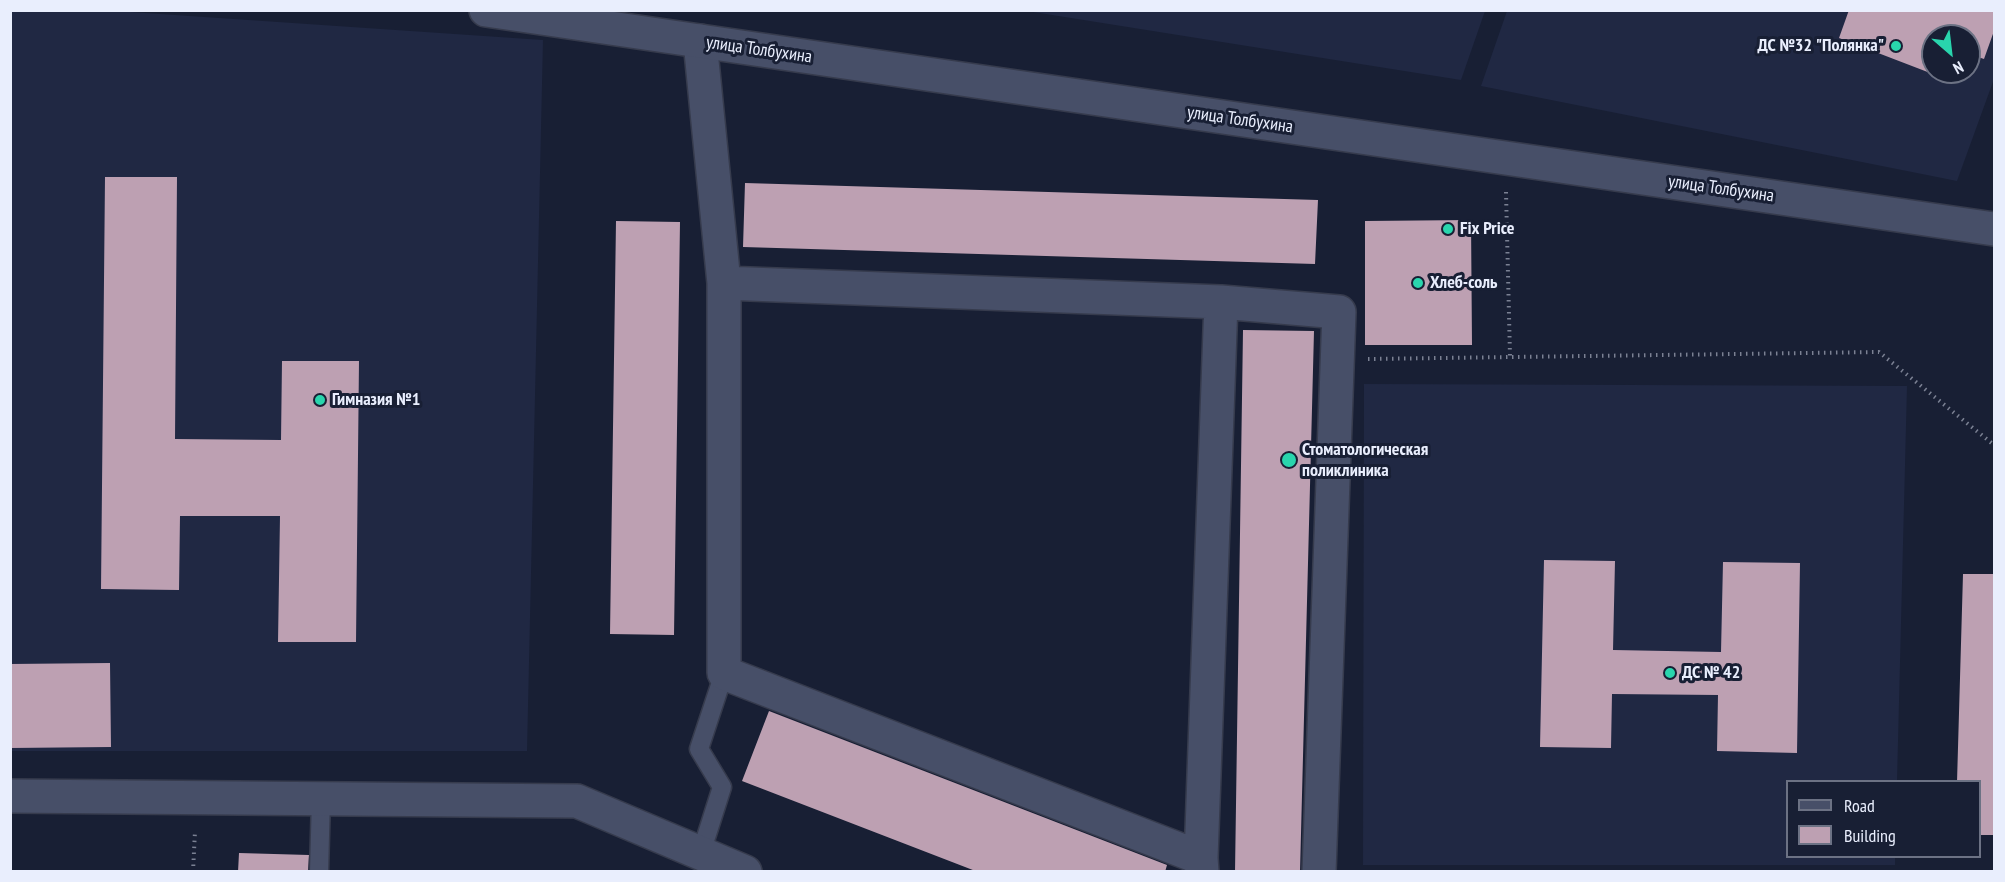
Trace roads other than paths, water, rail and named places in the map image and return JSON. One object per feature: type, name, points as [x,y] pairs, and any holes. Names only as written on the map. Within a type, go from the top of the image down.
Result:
[{"type":"street","name":"улица Толбухина","points":[[486,10],[1995,229]]},
{"type":"street","points":[[700,41],[724,283],[724,673],[1201,865],[1221,302]]},
{"type":"street","points":[[724,283],[1221,302],[1339,312],[1319,872]]},
{"type":"street","points":[[10,796],[577,801],[745,872]]},
{"type":"lane","points":[[701,853],[722,787],[699,749],[724,673]]},
{"type":"lane","points":[[319,872],[321,798]]},
{"type":"place","name":"ДС №32 \"Полянка\"","points":[[1896,46]]},
{"type":"place","name":"Fix Price","points":[[1448,229]]},
{"type":"place","name":"Хлеб-соль","points":[[1418,283]]},
{"type":"place","name":"Гимназия №1","points":[[320,400]]},
{"type":"place","name":"Стоматологическая поликлиника","points":[[1289,460]]},
{"type":"place","name":"ДС № 42","points":[[1670,673]]}]
